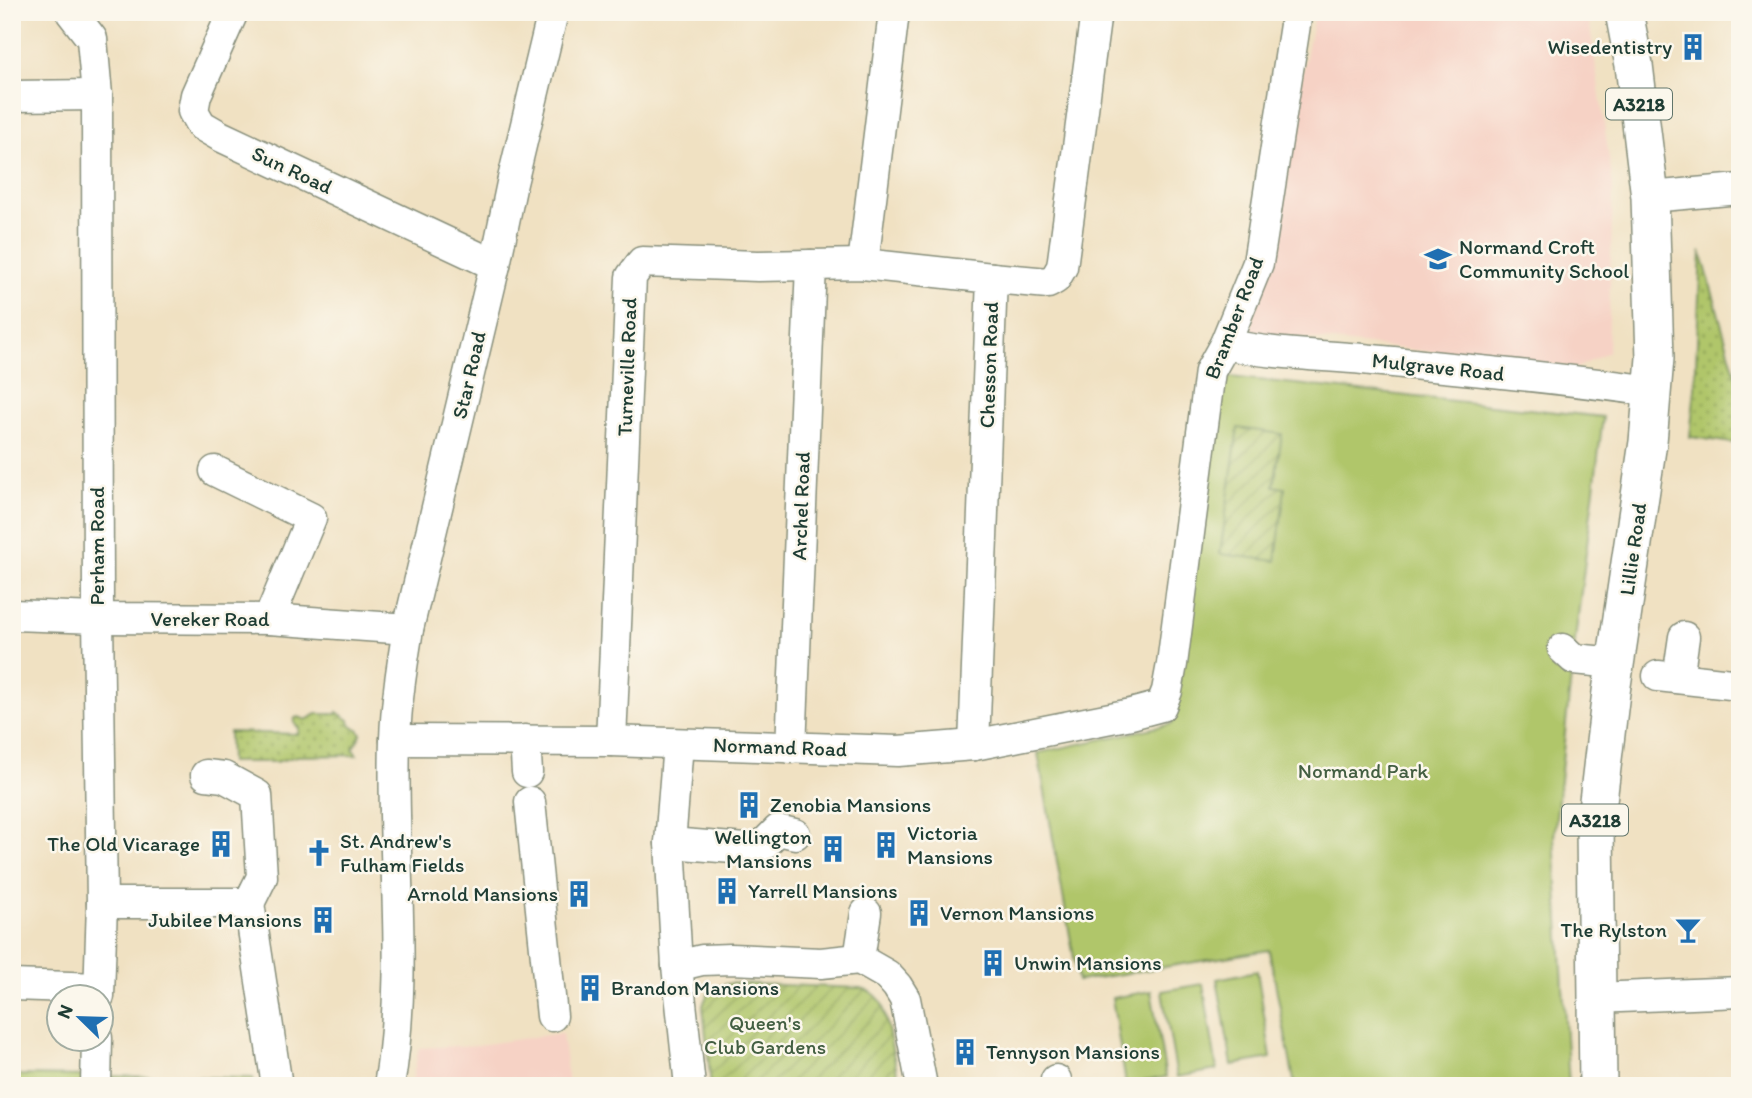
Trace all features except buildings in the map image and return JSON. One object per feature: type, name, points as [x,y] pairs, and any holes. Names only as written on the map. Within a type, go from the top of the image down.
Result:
[{"type":"main road","name":"Lillie Road","points":[[1598,1086],[1595,826],[1648,442],[1655,358],[1650,197],[1634,65],[1624,12]]},
{"type":"street","name":"Perham Road","points":[[71,12],[92,38],[97,95],[98,618],[102,903],[99,982]]},
{"type":"street","name":"Sun Road","points":[[233,12],[196,95],[193,111],[201,125],[495,265]]},
{"type":"street","name":"Star Road","points":[[388,1086],[395,1049],[399,999],[395,740],[399,685],[408,629],[553,12]]},
{"type":"street","points":[[863,264],[894,12]]},
{"type":"street","name":"Chesson Road","points":[[974,745],[992,278],[1048,283],[1055,279],[1062,267],[1096,12]]},
{"type":"street","name":"Bramber Road","points":[[1161,706],[1172,664],[1210,371],[1225,344],[1258,263],[1297,12]]},
{"type":"street","points":[[12,96],[97,95]]},
{"type":"street","points":[[1650,197],[1740,189]]},
{"type":"street","name":"Turneville Road","points":[[611,741],[631,277],[642,262],[758,266],[863,264],[992,278]]},
{"type":"street","name":"Archel Road","points":[[791,748],[811,265]]},
{"type":"street","name":"Mulgrave Road","points":[[1225,344],[1255,350],[1567,380],[1651,391]]},
{"type":"street","points":[[215,471],[311,518],[269,619]]},
{"type":"street","name":"Vereker Road","points":[[12,615],[269,619],[408,629]]},
{"type":"street","points":[[1684,637],[1668,677],[1740,685]]},
{"type":"street","points":[[1563,649],[1574,659],[1616,663]]},
{"type":"street","name":"Normand Road","points":[[395,740],[611,741],[898,751],[974,745],[1161,706]]},
{"type":"street","points":[[525,740],[527,772]]},
{"type":"street","points":[[678,744],[670,843],[677,966],[690,1086]]},
{"type":"street","points":[[206,775],[223,777],[257,795],[262,877],[249,903],[277,1086]]},
{"type":"street","points":[[530,802],[552,1016]]},
{"type":"street","points":[[670,843],[758,850],[778,830],[795,834]]},
{"type":"street","points":[[102,903],[249,903]]},
{"type":"street","points":[[859,959],[866,913]]},
{"type":"street","points":[[677,966],[702,960],[731,958],[821,962],[859,959],[887,975],[905,999],[922,1086]]},
{"type":"street","points":[[12,985],[46,988]]},
{"type":"street","points":[[1596,998],[1740,992]]},
{"type":"street","points":[[96,1081],[97,1052]]},
{"type":"shaded area","name":"Normand Croft Community School","points":[[1315,12],[1588,12],[1613,186],[1608,352],[1577,368],[1251,332]]},
{"type":"shaded area","points":[[562,1033],[569,1086],[411,1086],[419,1048],[478,1045]]},
{"type":"green space","points":[[1701,251],[1740,391],[1740,444],[1690,437]]},
{"type":"green space","name":"Normand Park","points":[[1220,376],[1603,417],[1554,837],[1569,1086],[1295,1086],[1269,950],[1078,981],[1038,753],[1172,724]]},
{"type":"green space","points":[[1238,428],[1282,434],[1274,486],[1285,488],[1276,561],[1220,554]]},
{"type":"green space","points":[[337,712],[349,720],[350,725],[361,734],[353,749],[357,755],[297,756],[276,762],[230,762],[229,732],[298,734],[295,718],[306,720],[317,714]]},
{"type":"green space","points":[[1257,971],[1271,1058],[1232,1065],[1217,979]]},
{"type":"green space","name":"Queen's Club Gardens","points":[[732,983],[861,988],[872,992],[883,1006],[900,1086],[711,1086],[703,1006],[713,989]]},
{"type":"green space","points":[[1203,984],[1217,1070],[1177,1077],[1162,991]]},
{"type":"green space","points":[[1151,991],[1166,1077],[1126,1084],[1112,998]]},
{"type":"green space","points":[[12,1075],[253,1078],[254,1086],[12,1086]]},
{"type":"place","name":"Wisedentistry","points":[[1693,47]]},
{"type":"place","name":"Normand Croft Community School","points":[[1438,259]]},
{"type":"place","name":"Zenobia Mansions","points":[[749,805]]},
{"type":"place","name":"The Old Vicarage","points":[[221,844]]},
{"type":"place","name":"Victoria Mansions","points":[[886,845]]},
{"type":"place","name":"Wellington Mansions","points":[[833,849]]},
{"type":"place","name":"St. Andrew's Fulham Fields","points":[[319,853]]},
{"type":"place","name":"Yarrell Mansions","points":[[727,891]]},
{"type":"place","name":"Arnold Mansions","points":[[579,894]]},
{"type":"place","name":"Vernon Mansions","points":[[919,913]]},
{"type":"place","name":"Jubilee Mansions","points":[[323,920]]},
{"type":"place","name":"The Rylston","points":[[1688,930]]},
{"type":"place","name":"Unwin Mansions","points":[[993,963]]},
{"type":"place","name":"Brandon Mansions","points":[[590,988]]},
{"type":"place","name":"Tennyson Mansions","points":[[965,1052]]}]
